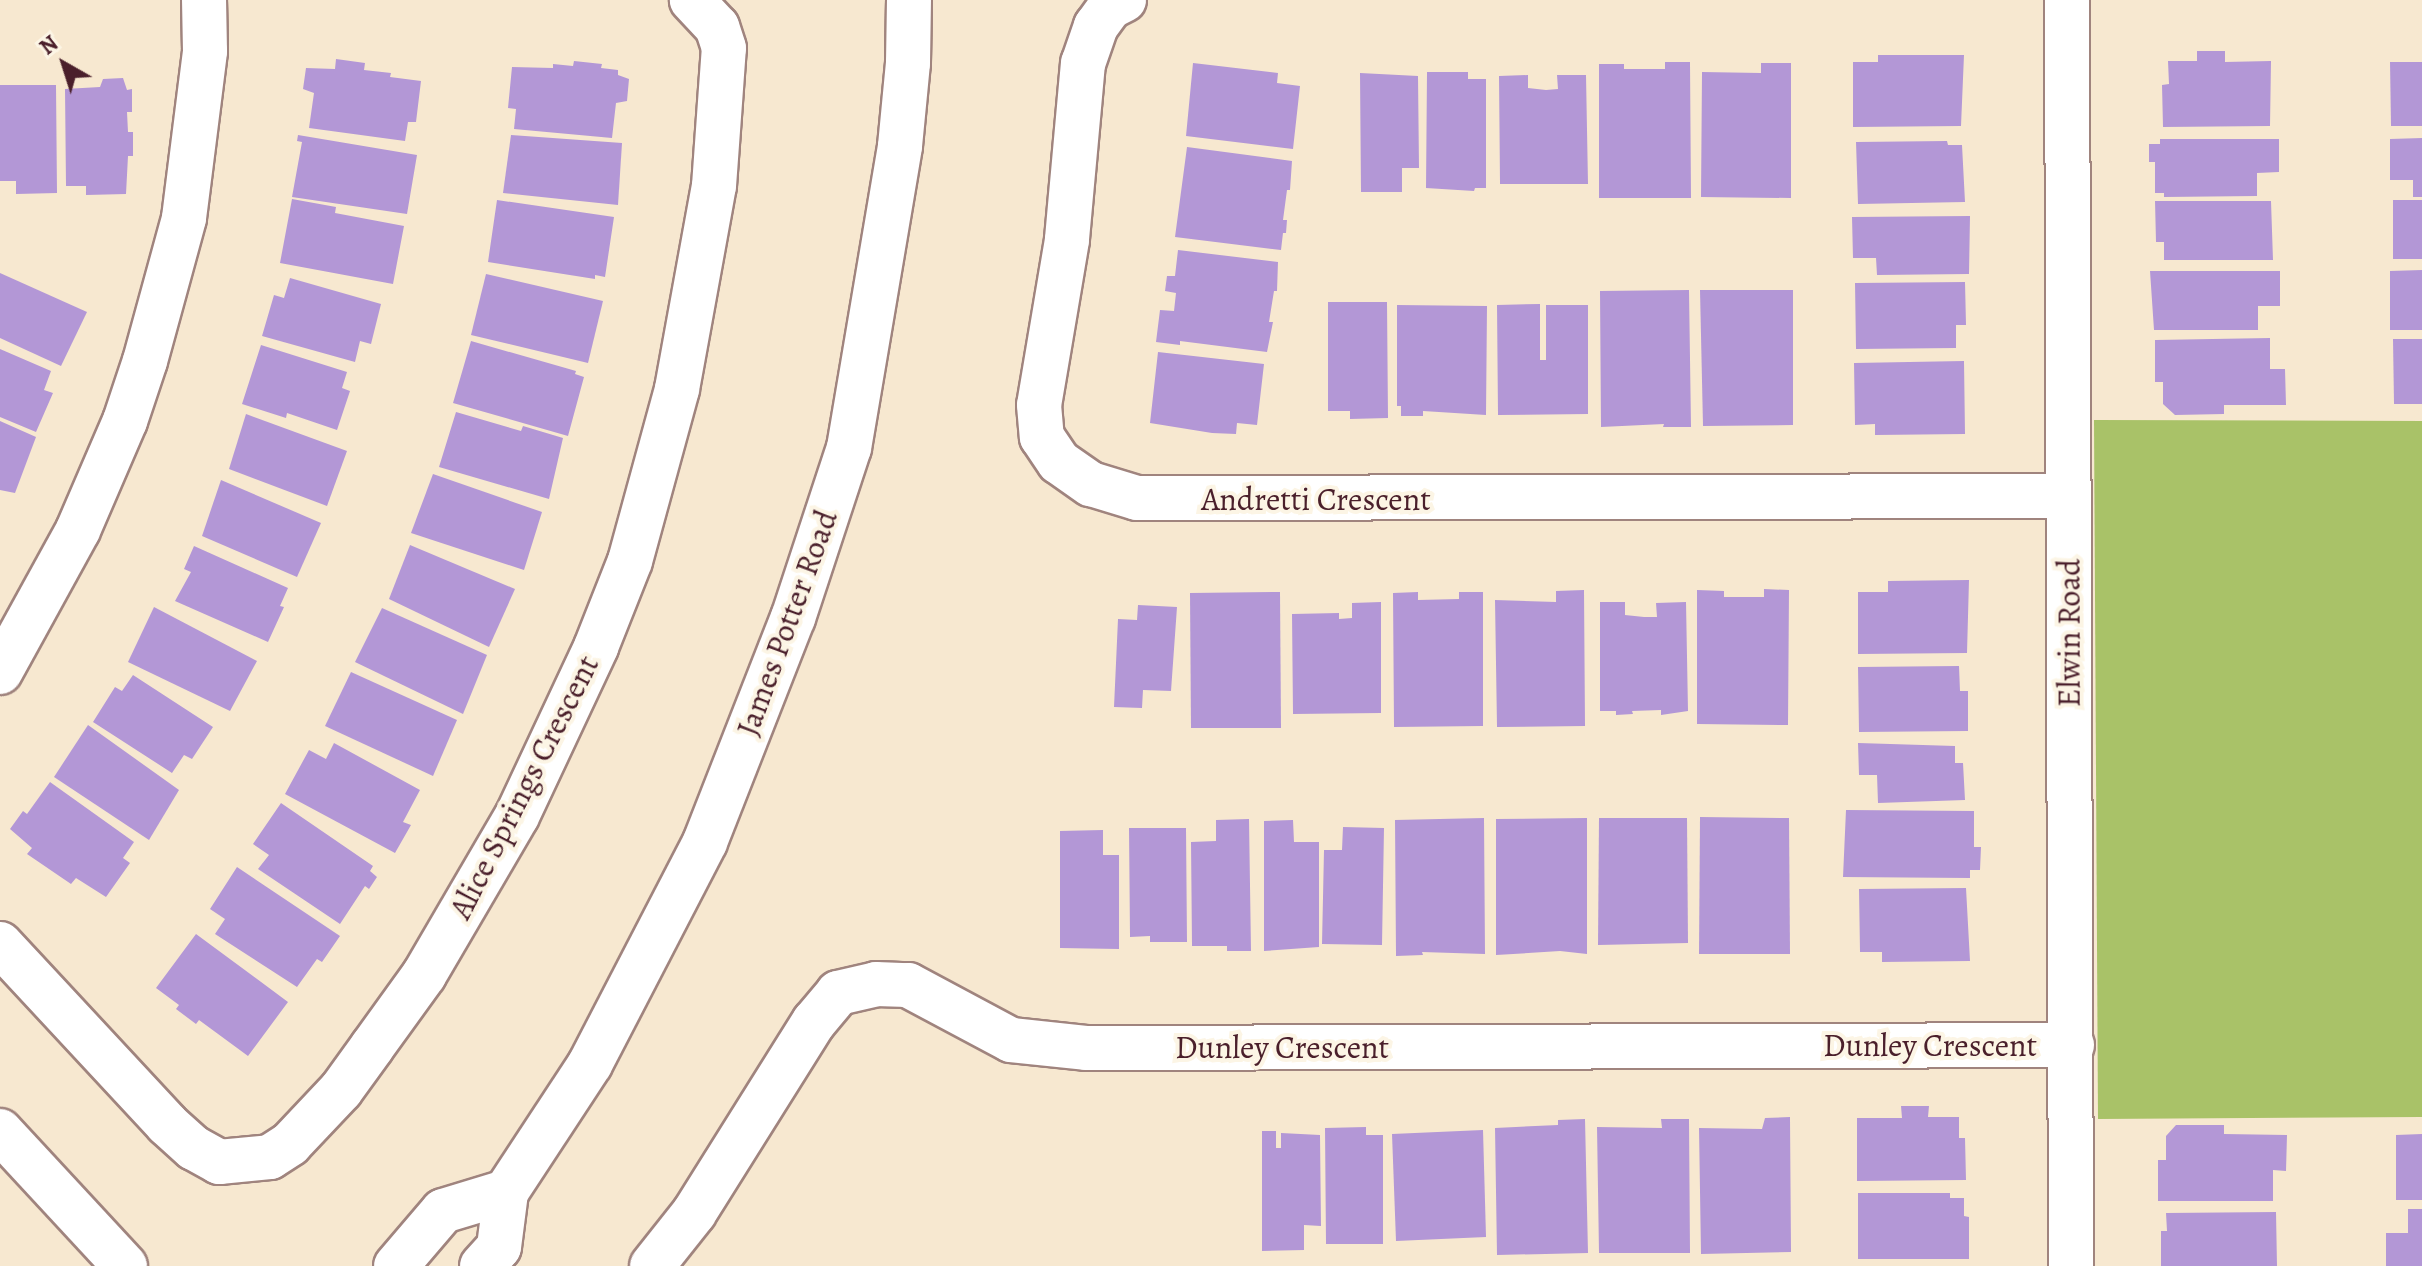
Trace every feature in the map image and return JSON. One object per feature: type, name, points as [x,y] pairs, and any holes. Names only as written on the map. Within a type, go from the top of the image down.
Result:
[{"type":"street","points":[[0,672],[78,530],[125,421],[145,361],[184,218],[205,51],[204,0]]},
{"type":"street","name":"James Potter Road","points":[[482,1266],[499,1247],[506,1192],[590,1064],[692,869],[793,618],[849,448],[900,146],[908,63],[909,0]]},
{"type":"street","name":"Andretti Crescent","points":[[1124,0],[1110,7],[1096,26],[1083,63],[1067,240],[1039,405],[1042,437],[1059,462],[1091,484],[1137,498],[2068,496]]},
{"type":"street","name":"Elwin Road","points":[[2067,0],[2071,1266]]},
{"type":"street","name":"Alice Springs Crescent","points":[[0,944],[167,1124],[194,1148],[219,1162],[270,1157],[290,1144],[341,1090],[424,975],[517,816],[596,647],[630,561],[677,389],[714,186],[724,48],[717,27],[699,6]]},
{"type":"street","name":"Dunley Crescent","points":[[652,1266],[694,1213],[814,1022],[838,993],[876,984],[908,985],[1011,1040],[1086,1048],[2072,1045]]},
{"type":"street","points":[[0,1131],[125,1266]]},
{"type":"street","points":[[396,1266],[443,1211],[506,1192]]},
{"type":"green space","points":[[2094,420],[2422,421],[2422,1117],[2098,1119]]},
{"type":"building","points":[[2197,51],[2225,51],[2225,62],[2271,61],[2270,126],[2163,127],[2162,85],[2169,84],[2168,61],[2197,61]]},
{"type":"building","points":[[1878,55],[1964,55],[1961,126],[1853,127],[1853,62],[1878,62]]},
{"type":"building","points":[[336,59],[365,63],[364,70],[391,73],[390,77],[421,81],[416,122],[408,122],[405,141],[309,128],[314,93],[303,89],[306,68],[335,69]]},
{"type":"building","points":[[574,61],[602,64],[601,68],[618,70],[618,75],[629,79],[627,101],[616,103],[612,138],[514,129],[516,109],[508,108],[512,67],[553,68],[553,64],[573,66]]},
{"type":"building","points":[[1665,62],[1690,62],[1691,198],[1599,198],[1599,64],[1624,64],[1624,69],[1665,69]]},
{"type":"building","points":[[2390,62],[2422,62],[2422,126],[2391,126]]},
{"type":"building","points":[[1193,63],[1278,73],[1277,83],[1300,86],[1293,149],[1186,136]]},
{"type":"building","points":[[1761,63],[1791,63],[1791,198],[1701,197],[1702,72],[1761,73]]},
{"type":"building","points":[[1427,72],[1468,72],[1468,79],[1486,79],[1486,188],[1475,188],[1474,191],[1426,188]]},
{"type":"building","points":[[1360,73],[1418,76],[1419,168],[1402,168],[1402,192],[1361,192]]},
{"type":"building","points":[[1528,75],[1528,88],[1546,90],[1558,89],[1557,75],[1586,75],[1588,184],[1500,184],[1499,76]]},
{"type":"building","points":[[123,78],[127,90],[132,89],[132,112],[127,112],[128,132],[133,132],[133,156],[128,156],[126,194],[86,195],[86,186],[66,186],[65,89],[100,87],[103,79]]},
{"type":"building","points":[[0,85],[56,85],[57,193],[16,194],[16,181],[0,181]]},
{"type":"building","points":[[298,135],[417,155],[407,214],[292,197],[302,142],[297,141]]},
{"type":"building","points":[[511,135],[622,143],[618,205],[503,193]]},
{"type":"building","points":[[2422,138],[2422,197],[2413,197],[2413,180],[2390,180],[2390,139]]},
{"type":"building","points":[[2160,139],[2279,139],[2279,172],[2257,173],[2257,196],[2164,197],[2164,193],[2155,193],[2155,162],[2149,162],[2149,144],[2160,144]]},
{"type":"building","points":[[1947,141],[1948,145],[1962,145],[1965,202],[1858,204],[1856,142]]},
{"type":"building","points":[[1187,147],[1292,161],[1283,220],[1287,220],[1286,233],[1283,233],[1281,250],[1175,237]]},
{"type":"building","points":[[292,199],[336,207],[335,213],[404,226],[393,284],[280,263]]},
{"type":"building","points":[[497,200],[614,217],[605,277],[595,275],[595,279],[488,262]]},
{"type":"building","points":[[2393,200],[2422,200],[2422,259],[2393,259]]},
{"type":"building","points":[[2155,201],[2271,201],[2273,260],[2164,260],[2164,242],[2156,242]]},
{"type":"building","points":[[1970,216],[1969,274],[1877,275],[1876,258],[1853,258],[1852,217]]},
{"type":"building","points":[[1178,250],[1278,262],[1277,291],[1274,291],[1269,322],[1273,322],[1267,352],[1180,341],[1180,345],[1156,342],[1160,310],[1174,311],[1176,293],[1165,291],[1167,276],[1175,276]]},
{"type":"building","points":[[2422,270],[2422,330],[2390,330],[2390,271]]},
{"type":"building","points":[[2150,271],[2280,271],[2280,306],[2258,306],[2258,330],[2154,330]]},
{"type":"building","points":[[0,273],[87,312],[61,366],[0,338]]},
{"type":"building","points":[[486,274],[603,301],[588,363],[471,335]]},
{"type":"building","points":[[290,278],[381,304],[371,344],[360,341],[355,362],[262,336],[274,295],[284,298]]},
{"type":"building","points":[[1965,282],[1966,325],[1956,325],[1956,348],[1856,349],[1855,283]]},
{"type":"building","points":[[1689,290],[1691,427],[1663,427],[1664,424],[1601,427],[1600,291]]},
{"type":"building","points":[[1700,290],[1793,290],[1793,425],[1703,426]]},
{"type":"building","points":[[1328,302],[1387,302],[1388,418],[1350,419],[1350,411],[1328,411]]},
{"type":"building","points":[[1540,304],[1540,360],[1546,360],[1546,305],[1588,305],[1588,414],[1498,415],[1497,305]]},
{"type":"building","points":[[1397,305],[1487,306],[1486,415],[1423,411],[1423,416],[1401,416],[1401,406],[1397,406]]},
{"type":"building","points":[[2270,338],[2270,369],[2285,369],[2286,405],[2224,405],[2224,414],[2175,415],[2163,404],[2163,382],[2155,382],[2155,340]]},
{"type":"building","points":[[2393,339],[2422,339],[2422,404],[2394,404]]},
{"type":"building","points":[[471,341],[576,371],[575,374],[584,377],[568,436],[453,403]]},
{"type":"building","points":[[261,345],[347,372],[342,388],[350,391],[337,430],[287,413],[286,418],[242,404]]},
{"type":"building","points":[[0,349],[51,371],[44,390],[53,393],[36,432],[0,417]]},
{"type":"building","points":[[1158,352],[1264,364],[1257,425],[1237,423],[1236,434],[1150,423]]},
{"type":"building","points":[[1964,361],[1965,434],[1875,435],[1875,424],[1855,425],[1854,363]]},
{"type":"building","points":[[456,412],[521,431],[523,426],[563,438],[549,499],[439,467]]},
{"type":"building","points":[[246,414],[347,451],[327,506],[229,469]]},
{"type":"building","points":[[0,421],[36,437],[15,493],[0,490]]},
{"type":"building","points":[[433,474],[542,512],[524,570],[411,533]]},
{"type":"building","points":[[221,480],[321,523],[297,577],[202,536]]},
{"type":"building","points":[[410,545],[515,589],[489,647],[389,599]]},
{"type":"building","points":[[194,546],[288,588],[280,606],[284,607],[268,642],[175,601],[191,572],[184,569]]},
{"type":"building","points":[[1969,580],[1967,653],[1858,654],[1858,592],[1888,592],[1888,581]]},
{"type":"building","points":[[1764,589],[1789,590],[1788,725],[1697,724],[1697,590],[1724,591],[1724,597],[1764,597]]},
{"type":"building","points":[[1584,590],[1585,726],[1497,727],[1495,600],[1556,602],[1556,591]]},
{"type":"building","points":[[1280,592],[1281,728],[1191,728],[1190,593]]},
{"type":"building","points":[[1418,592],[1418,600],[1459,599],[1459,592],[1483,592],[1483,726],[1394,727],[1393,593]]},
{"type":"building","points":[[1381,602],[1381,713],[1293,714],[1292,614],[1339,613],[1339,619],[1352,618],[1352,603]]},
{"type":"building","points":[[1600,602],[1625,602],[1625,615],[1657,617],[1656,603],[1686,602],[1688,711],[1661,715],[1661,710],[1632,711],[1633,714],[1616,715],[1616,711],[1600,711]]},
{"type":"building","points":[[1138,605],[1177,607],[1171,691],[1143,690],[1142,708],[1114,707],[1118,619],[1137,620]]},
{"type":"building","points":[[154,607],[257,661],[230,711],[128,662]]},
{"type":"building","points":[[382,608],[487,655],[463,714],[355,662]]},
{"type":"building","points":[[1959,666],[1960,691],[1968,691],[1968,731],[1859,732],[1858,667]]},
{"type":"building","points":[[351,672],[457,720],[433,776],[325,726]]},
{"type":"building","points":[[133,675],[213,727],[192,759],[184,755],[172,773],[93,722],[115,687],[122,691]]},
{"type":"building","points":[[88,725],[179,790],[149,840],[54,777]]},
{"type":"building","points":[[334,743],[420,790],[403,822],[411,825],[395,853],[285,794],[309,750],[326,759]]},
{"type":"building","points":[[1858,743],[1955,746],[1955,763],[1963,763],[1965,800],[1878,803],[1877,775],[1859,775]]},
{"type":"building","points":[[50,782],[134,842],[123,858],[130,863],[106,897],[76,878],[71,884],[27,854],[32,848],[10,829],[23,811],[27,814]]},
{"type":"building","points":[[281,803],[373,866],[370,871],[377,877],[369,889],[365,886],[340,924],[258,869],[269,855],[253,844]]},
{"type":"building","points":[[1846,810],[1974,811],[1974,847],[1981,847],[1980,870],[1970,870],[1970,878],[1843,877]]},
{"type":"building","points":[[1700,817],[1789,818],[1790,954],[1699,954]]},
{"type":"building","points":[[1484,818],[1485,954],[1422,952],[1423,955],[1396,956],[1395,820]]},
{"type":"building","points":[[1587,818],[1587,954],[1560,951],[1496,955],[1496,819]]},
{"type":"building","points":[[1599,818],[1687,818],[1688,943],[1598,945]]},
{"type":"building","points":[[1249,819],[1251,951],[1227,951],[1227,946],[1192,946],[1191,842],[1216,841],[1216,820]]},
{"type":"building","points":[[1293,820],[1294,842],[1319,842],[1319,947],[1264,951],[1264,821]]},
{"type":"building","points":[[1343,827],[1384,828],[1382,945],[1322,944],[1324,850],[1342,850]]},
{"type":"building","points":[[1129,828],[1186,828],[1187,942],[1150,942],[1150,936],[1130,937]]},
{"type":"building","points":[[1103,830],[1103,855],[1119,855],[1119,949],[1060,948],[1060,831]]},
{"type":"building","points":[[237,867],[340,936],[322,962],[317,959],[297,987],[215,934],[225,919],[210,909]]},
{"type":"building","points":[[1966,888],[1970,961],[1882,962],[1882,952],[1860,952],[1859,889]]},
{"type":"building","points":[[196,934],[288,1002],[248,1056],[199,1020],[196,1024],[176,1009],[179,1005],[156,988]]},
{"type":"building","points":[[1901,1106],[1929,1106],[1928,1117],[1959,1117],[1959,1138],[1965,1138],[1966,1180],[1857,1181],[1857,1118],[1902,1118]]},
{"type":"building","points":[[1790,1117],[1791,1252],[1701,1254],[1699,1128],[1762,1129],[1765,1118]]},
{"type":"building","points":[[1585,1119],[1588,1253],[1497,1255],[1495,1128],[1558,1125],[1558,1120]]},
{"type":"building","points":[[1661,1119],[1689,1119],[1690,1253],[1599,1253],[1597,1127],[1662,1128]]},
{"type":"building","points":[[2176,1125],[2224,1125],[2224,1134],[2287,1135],[2286,1171],[2273,1170],[2273,1201],[2158,1201],[2158,1160],[2166,1160],[2166,1136]]},
{"type":"building","points":[[1366,1127],[1366,1135],[1383,1135],[1383,1244],[1326,1244],[1325,1128]]},
{"type":"building","points":[[1483,1130],[1486,1237],[1396,1241],[1392,1134]]},
{"type":"building","points":[[1262,1131],[1276,1131],[1276,1148],[1281,1148],[1281,1133],[1320,1135],[1321,1226],[1304,1225],[1304,1250],[1262,1251]]},
{"type":"building","points":[[2422,1134],[2422,1200],[2396,1200],[2396,1135]]},
{"type":"building","points":[[1858,1193],[1950,1193],[1950,1198],[1964,1198],[1964,1216],[1969,1217],[1969,1259],[1858,1259]]},
{"type":"building","points":[[2408,1209],[2422,1209],[2422,1266],[2386,1266],[2386,1233],[2408,1233]]},
{"type":"building","points":[[2276,1212],[2277,1266],[2161,1266],[2161,1231],[2167,1231],[2166,1213]]}]
